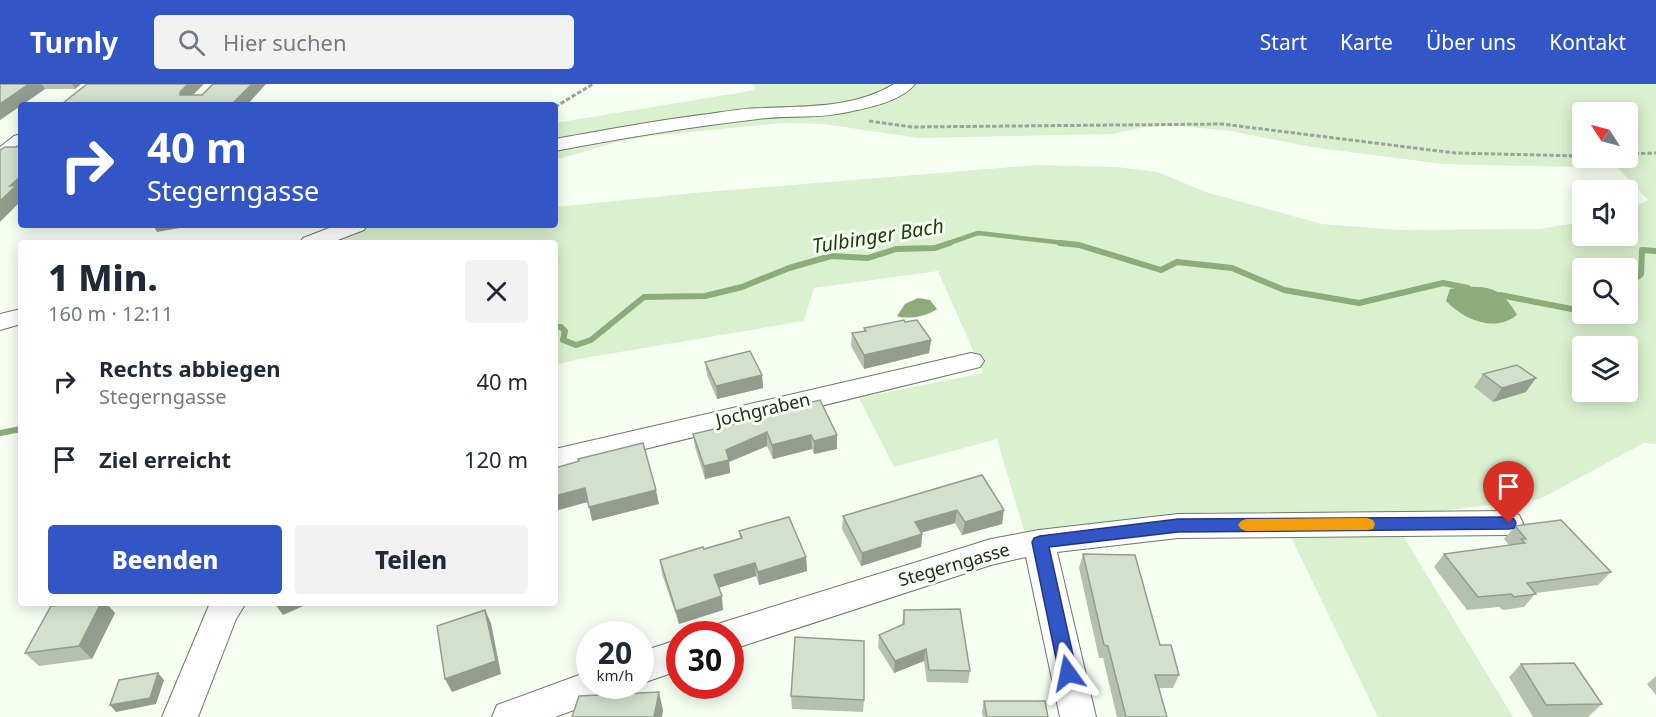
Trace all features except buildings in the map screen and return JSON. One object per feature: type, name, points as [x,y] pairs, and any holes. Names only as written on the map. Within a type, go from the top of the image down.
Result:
[{"type":"street","points":[[558,144],[697,120],[762,113],[815,112],[847,107],[890,94],[906,84]]},
{"type":"street","points":[[318,240],[348,228]]},
{"type":"street","points":[[0,322],[18,317]]},
{"type":"street","name":"Jochgraben","points":[[558,459],[970,361]]},
{"type":"street","name":"Stegerngasse","points":[[744,631],[992,552],[1040,542],[1178,526],[1509,523]]},
{"type":"street","points":[[1040,542],[1077,717]]},
{"type":"street","points":[[180,717],[226,606]]},
{"type":"street","points":[[510,717],[576,693]]},
{"type":"path","points":[[558,105],[593,84]]},
{"type":"path","points":[[869,121],[912,127],[1222,124],[1455,153],[1572,156]]},
{"type":"path","points":[[1638,154],[1656,153]]},
{"type":"shaded area","points":[[752,84],[1656,84],[1656,444],[1644,443],[1540,499],[1398,516],[1209,512],[1024,531],[997,439],[894,467],[859,398],[983,373],[938,271],[814,288],[804,321],[558,364],[558,240],[326,240],[354,228],[558,228],[558,207],[694,193],[1036,165],[1117,167],[1157,172],[1206,192],[1322,224],[1401,230],[1539,229],[1572,224],[1572,246],[1638,246],[1638,205],[1648,200],[1638,189],[1638,180],[1629,180],[1618,168],[1638,168],[1638,102],[1572,102],[1572,167],[1443,164],[1311,147],[1231,131],[1178,126],[1144,127],[1113,134],[918,138],[824,124],[782,123],[651,136],[617,142],[558,159],[558,123],[756,90]]},
{"type":"shaded area","points":[[1481,287],[1501,294],[1517,315],[1499,323],[1471,319],[1446,301],[1450,289]]},
{"type":"shaded area","points":[[918,298],[930,300],[937,309],[918,317],[897,316],[905,304]]},
{"type":"shaded area","points":[[1288,531],[1402,534],[1513,717],[1378,717]]},
{"type":"waterway","name":"Tulbinger Bach","points":[[946,244],[978,233],[1073,244]]},
{"type":"waterway","name":"Tulbinger Bach","points":[[558,327],[565,331],[563,340],[576,345],[591,340],[644,297],[705,296],[742,287],[789,268],[831,256],[868,258],[896,249],[935,248],[950,243]]},
{"type":"waterway","name":"Tulbinger Bach","points":[[1060,243],[1079,245],[1161,270],[1177,262],[1232,268],[1284,290],[1359,303],[1443,283],[1468,288]]},
{"type":"waterway","name":"Tulbinger Bach","points":[[1638,276],[1641,274],[1642,250],[1656,251]]},
{"type":"waterway","name":"Tulbinger Bach","points":[[1500,295],[1572,309]]},
{"type":"waterway","name":"Tulbinger Bach","points":[[0,433],[18,430]]},
{"type":"slow traffic","points":[[1246,525],[1367,524]]},
{"type":"route","points":[[1068,673],[1040,542],[1178,526],[1509,523]]}]
